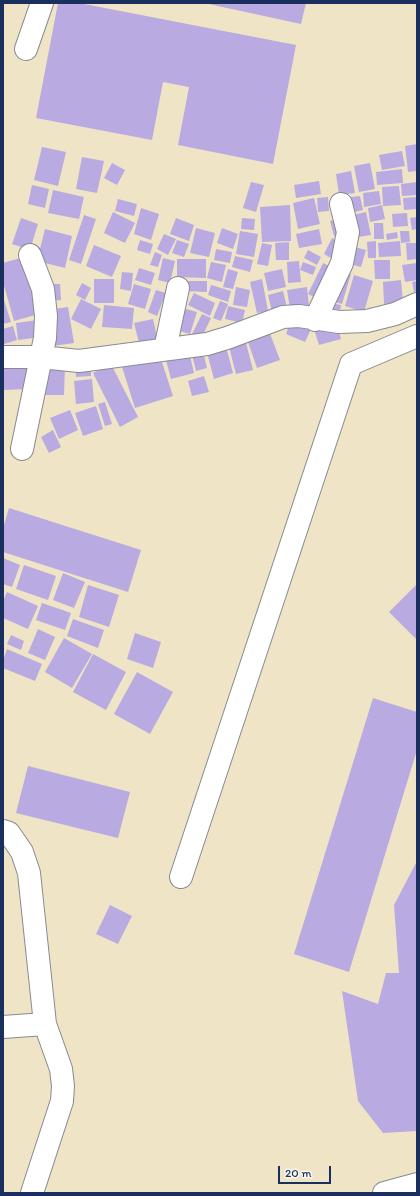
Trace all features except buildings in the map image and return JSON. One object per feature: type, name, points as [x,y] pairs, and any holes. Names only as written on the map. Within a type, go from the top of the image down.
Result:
[{"type":"street","points":[[26,49],[42,3]]},
{"type":"street","points":[[315,320],[342,263],[348,232],[341,204]]},
{"type":"street","points":[[22,449],[45,338],[46,307],[43,289],[30,255]]},
{"type":"street","points":[[165,348],[178,288]]},
{"type":"street","points":[[3,357],[41,357],[78,361],[165,348],[207,344],[283,317],[299,316],[315,320],[339,322],[367,321],[395,314],[417,304]]},
{"type":"street","points":[[181,877],[351,364],[417,336]]},
{"type":"street","points":[[3,831],[9,833],[22,852],[29,873],[45,1024],[63,1075],[62,1101],[32,1193]]},
{"type":"street","points":[[3,1027],[45,1024]]},
{"type":"street","points":[[384,1193],[417,1184]]}]
